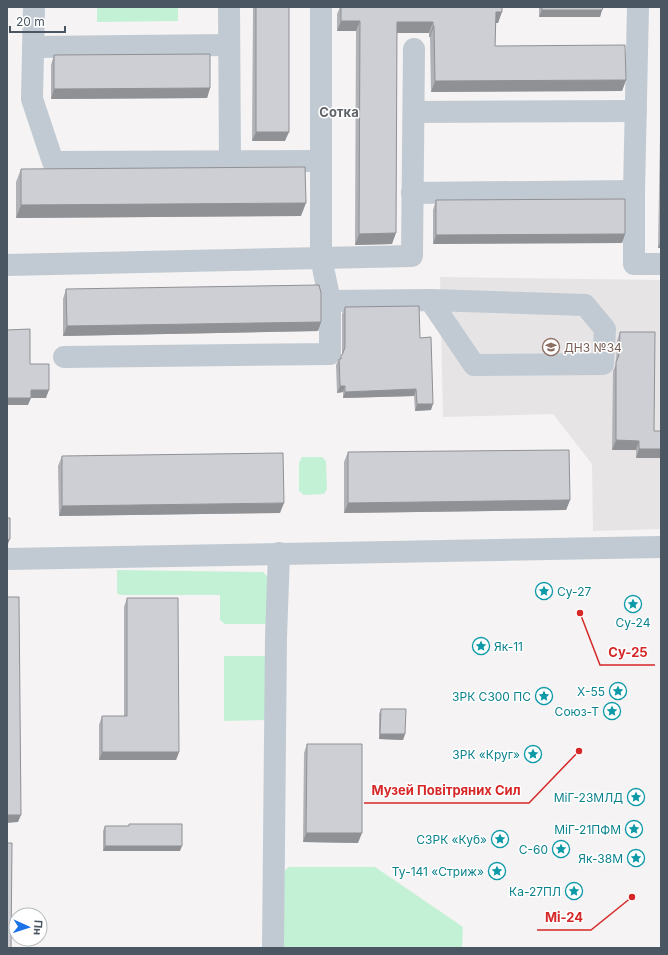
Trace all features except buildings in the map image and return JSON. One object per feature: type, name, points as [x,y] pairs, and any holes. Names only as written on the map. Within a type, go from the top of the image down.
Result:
[{"type":"lane","points":[[34,7],[32,99],[53,162],[321,162]]},
{"type":"lane","points":[[230,7],[230,162]]},
{"type":"lane","points":[[64,357],[330,354],[330,301],[320,258],[321,7]]},
{"type":"lane","points":[[638,7],[634,264],[661,264]]},
{"type":"lane","points":[[33,47],[229,45]]},
{"type":"lane","points":[[7,265],[412,256],[414,49]]},
{"type":"lane","points":[[414,112],[636,111]]},
{"type":"lane","points":[[412,192],[634,191]]},
{"type":"lane","points":[[330,301],[430,300],[585,305],[605,330],[602,364],[474,365],[430,300]]},
{"type":"lane","points":[[7,559],[661,547]]},
{"type":"lane","points":[[273,948],[276,637],[279,554]]},
{"type":"shaded area","name":"ДНЗ №34","points":[[440,277],[661,280],[661,529],[593,531],[592,464],[553,414],[443,417]]},
{"type":"green space","points":[[97,7],[178,7],[178,21],[97,22]]},
{"type":"green space","points":[[302,457],[322,457],[326,461],[327,489],[324,494],[304,495],[299,491],[299,463]]},
{"type":"green space","points":[[117,570],[263,572],[268,577],[267,624],[225,624],[220,620],[220,595],[120,595],[117,593]]},
{"type":"green space","points":[[224,656],[266,656],[266,720],[224,721]]},
{"type":"green space","points":[[289,867],[375,867],[463,927],[462,948],[280,948],[280,874]]},
{"type":"place","name":"ДНЗ №34","points":[[551,347]]},
{"type":"place","name":"Су-27","points":[[544,591]]},
{"type":"place","name":"Су-24","points":[[633,604]]},
{"type":"place","name":"Су-25","points":[[580,613]]},
{"type":"place","name":"Як-11","points":[[481,646]]},
{"type":"place","name":"Х-55","points":[[618,691]]},
{"type":"place","name":"ЗРК С300 ПС","points":[[544,696]]},
{"type":"place","name":"Союз-Т","points":[[612,711]]},
{"type":"place","name":"Музей Повітряних Сил","points":[[579,751]]},
{"type":"place","name":"ЗРК «Круг»","points":[[533,754]]},
{"type":"place","name":"МіГ-23МЛД","points":[[636,797]]},
{"type":"place","name":"МіГ-21ПФМ","points":[[634,829]]},
{"type":"place","name":"СЗРК «Куб»","points":[[500,839]]},
{"type":"place","name":"С-60","points":[[561,849]]},
{"type":"place","name":"Як-38М","points":[[636,858]]},
{"type":"place","name":"Ту-141 «Стриж»","points":[[497,871]]},
{"type":"place","name":"Ка-27ПЛ","points":[[574,891]]},
{"type":"place","name":"Мі-24","points":[[632,897]]},
{"type":"district","name":"Сотка","points":[[339,112]]}]
